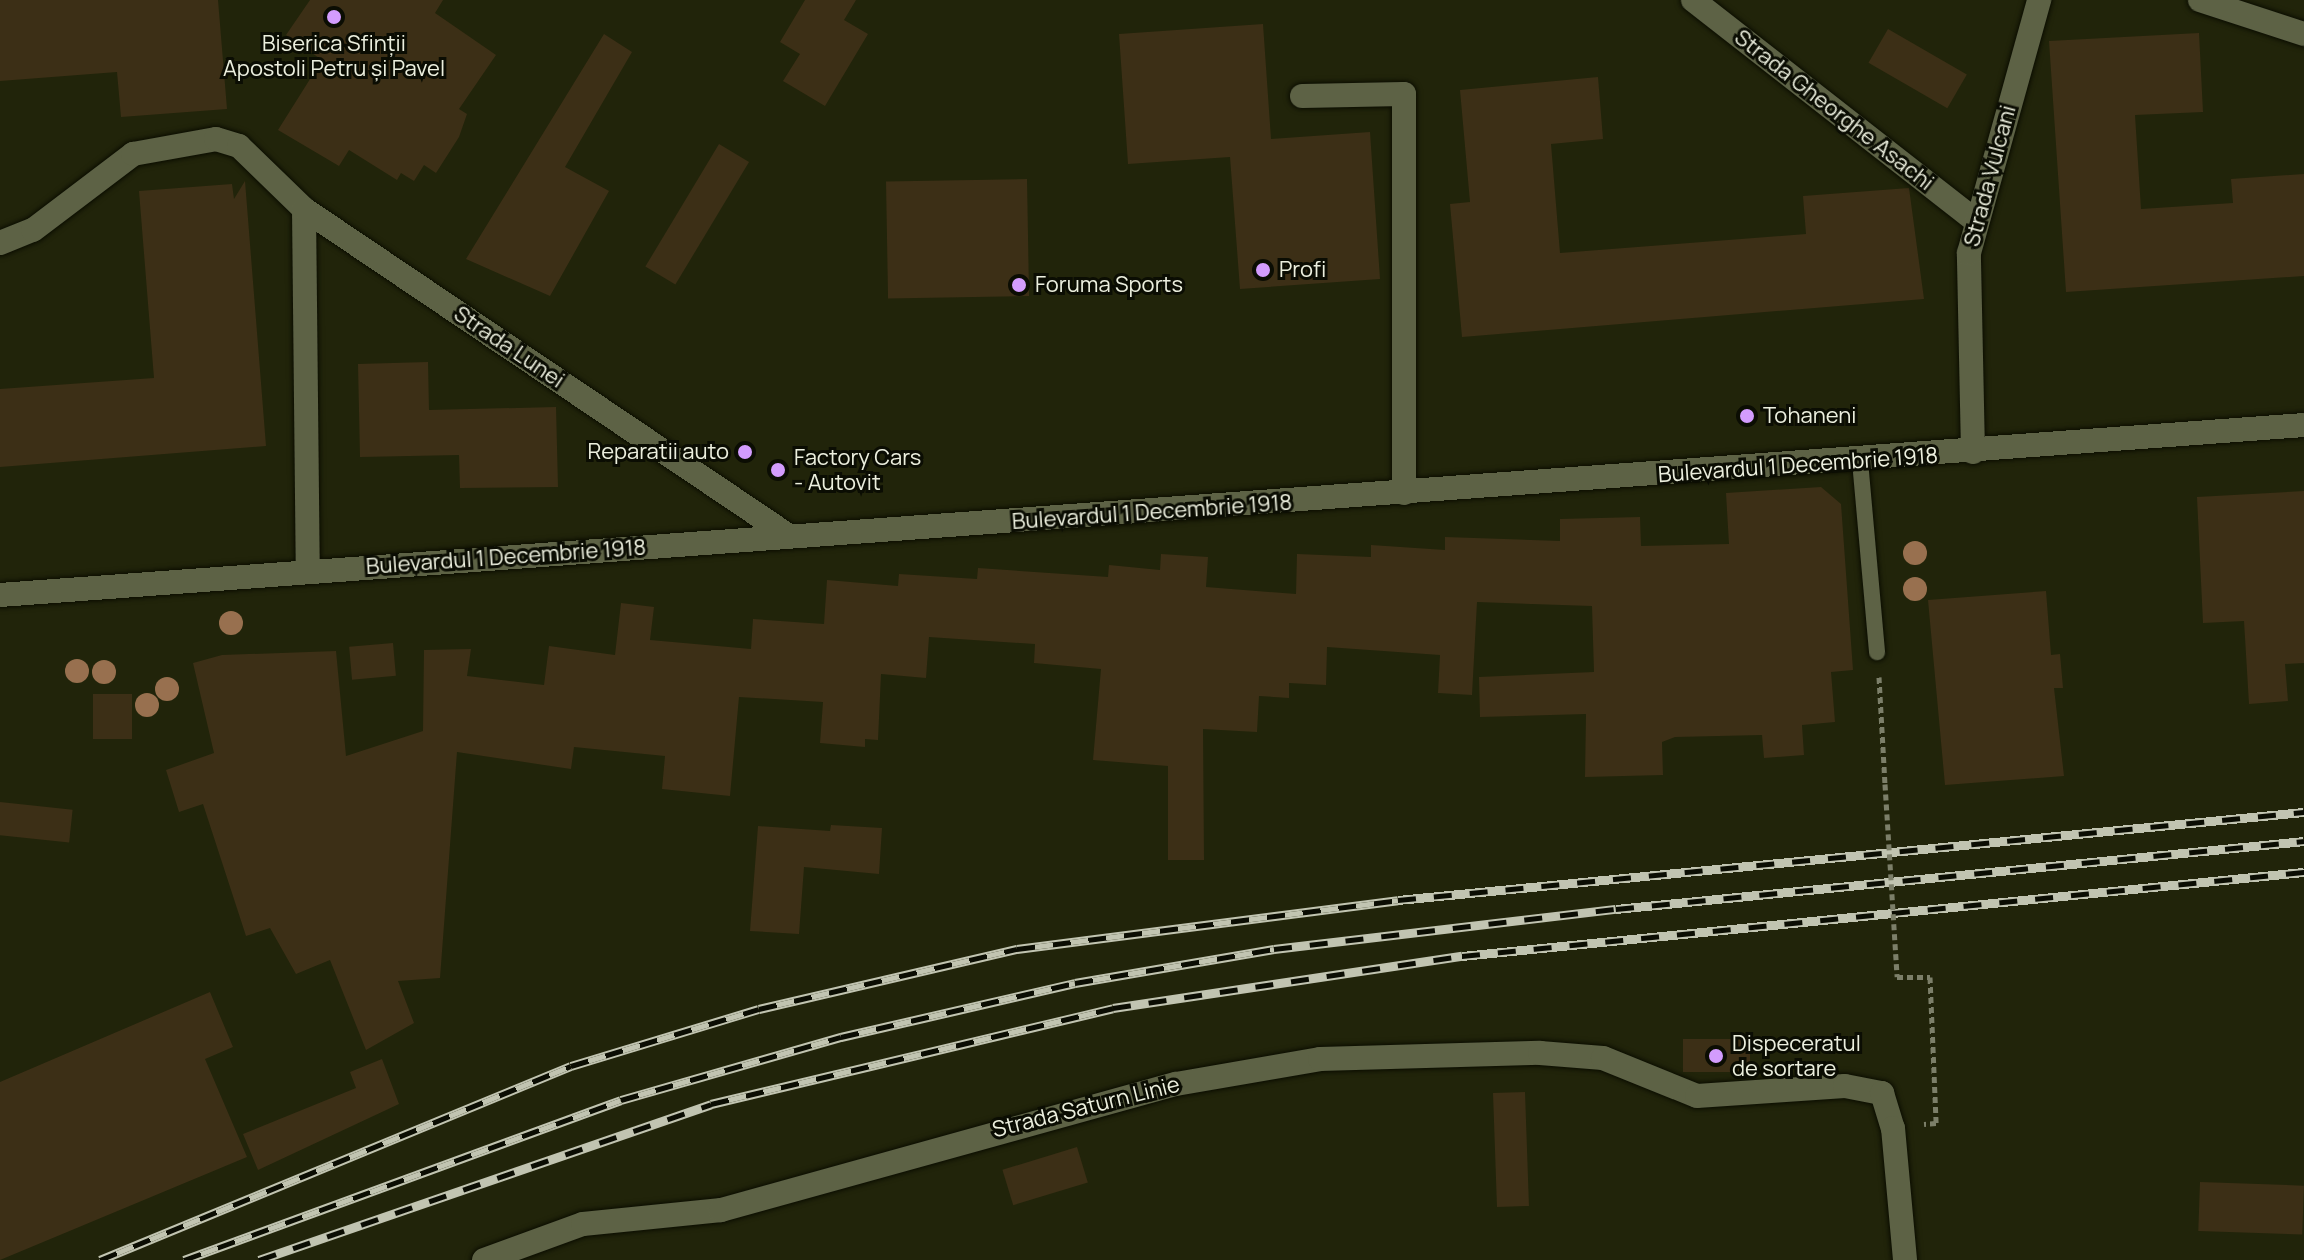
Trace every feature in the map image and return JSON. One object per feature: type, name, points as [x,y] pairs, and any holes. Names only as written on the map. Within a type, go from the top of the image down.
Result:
[{"type":"street","name":"Strada Gheorghe Asachi","points":[[1693,0],[1975,220]]},
{"type":"street","name":"Strada Vulcani","points":[[1973,452],[1967,306],[1975,220],[2039,0]]},
{"type":"street","points":[[2200,0],[2304,34]]},
{"type":"street","points":[[1302,96],[1404,94],[1404,493]]},
{"type":"street","name":"Strada Lunei","points":[[0,243],[33,230],[133,154],[216,139],[239,146],[304,209],[789,536]]},
{"type":"street","points":[[304,209],[308,571]]},
{"type":"street","name":"Bulevardul 1 Decembrie 1918","points":[[0,595],[1860,461],[2304,425]]},
{"type":"street","name":"Strada Saturn Linie","points":[[484,1260],[583,1224],[721,1210],[1094,1101],[1320,1059],[1577,1053],[1697,1096],[1845,1086],[1882,1093],[1893,1128],[1905,1260]]},
{"type":"lane","points":[[1860,461],[1877,652]]},
{"type":"path","points":[[1880,681],[1897,977],[1930,977],[1936,1123]]},
{"type":"building","points":[[0,0],[218,0],[227,109],[121,117],[117,72],[0,81]]},
{"type":"building","points":[[310,0],[443,0],[435,13],[496,55],[459,109],[467,114],[459,137],[436,173],[424,165],[414,181],[401,173],[397,180],[349,150],[339,166],[278,130],[322,60],[286,35]]},
{"type":"building","points":[[805,0],[856,0],[844,20],[868,34],[825,106],[783,81],[800,54],[780,42]]},
{"type":"building","points":[[1263,24],[1271,139],[1370,132],[1380,279],[1240,289],[1230,157],[1128,164],[1119,34]]},
{"type":"building","points":[[1888,29],[1967,74],[1947,108],[1868,63]]},
{"type":"building","points":[[2199,33],[2203,112],[2135,115],[2141,209],[2233,203],[2231,179],[2304,174],[2304,276],[2066,292],[2049,41]]},
{"type":"building","points":[[604,34],[632,52],[565,167],[609,191],[550,296],[466,259]]},
{"type":"building","points":[[1598,77],[1603,139],[1551,144],[1560,253],[1806,234],[1803,196],[1909,188],[1924,299],[1462,337],[1450,204],[1470,202],[1460,90]]},
{"type":"building","points":[[719,144],[749,162],[675,285],[645,267]]},
{"type":"building","points":[[1027,179],[1029,296],[888,298],[886,181]]},
{"type":"building","points":[[245,181],[266,446],[0,467],[0,389],[154,378],[139,191],[232,184],[234,199]]},
{"type":"building","points":[[428,362],[429,410],[556,407],[558,487],[460,488],[459,455],[360,457],[358,364]]},
{"type":"building","points":[[1821,487],[1841,504],[1853,670],[1831,672],[1835,722],[1802,725],[1804,755],[1764,758],[1762,735],[1675,737],[1662,742],[1663,775],[1585,777],[1586,714],[1480,717],[1479,677],[1594,672],[1592,606],[1477,602],[1472,695],[1438,693],[1440,655],[1327,647],[1326,685],[1289,683],[1289,698],[1259,696],[1257,732],[1203,729],[1204,860],[1168,860],[1168,766],[1093,760],[1101,669],[1034,663],[1035,644],[929,637],[926,678],[881,674],[878,740],[865,739],[865,747],[820,743],[823,702],[739,697],[730,796],[662,789],[665,756],[574,747],[571,769],[457,752],[440,978],[398,981],[414,1023],[366,1050],[330,960],[296,974],[270,928],[246,936],[203,804],[179,812],[166,770],[214,753],[193,663],[222,655],[336,651],[346,756],[423,731],[424,650],[471,649],[467,676],[544,685],[549,646],[615,655],[621,603],[654,607],[650,640],[751,649],[753,619],[824,624],[827,580],[898,586],[899,574],[977,579],[978,568],[1108,577],[1109,565],[1160,570],[1161,554],[1208,557],[1206,587],[1296,594],[1297,554],[1371,557],[1371,545],[1445,550],[1445,537],[1560,541],[1560,519],[1640,517],[1641,546],[1729,544],[1726,493]]},
{"type":"building","points":[[2304,491],[2304,663],[2285,664],[2288,701],[2249,704],[2244,621],[2203,623],[2197,497]]},
{"type":"building","points":[[2046,591],[2051,655],[2060,654],[2063,688],[2054,688],[2064,776],[1945,785],[1928,600]]},
{"type":"building","points":[[393,643],[396,676],[352,680],[349,647]]},
{"type":"building","points":[[93,694],[132,694],[132,739],[93,739]]},
{"type":"building","points":[[0,802],[73,810],[69,842],[0,835]]},
{"type":"building","points":[[831,825],[882,828],[879,874],[804,867],[799,934],[750,931],[758,826],[830,831]]},
{"type":"building","points":[[210,992],[233,1047],[205,1059],[247,1157],[0,1260],[0,1082]]},
{"type":"building","name":"Dispeceratul de sortare","points":[[1683,1039],[1750,1039],[1750,1072],[1683,1072]]},
{"type":"building","points":[[382,1059],[399,1104],[258,1170],[243,1134],[356,1088],[350,1072]]},
{"type":"building","points":[[1525,1092],[1529,1206],[1497,1207],[1493,1093]]},
{"type":"building","points":[[1077,1147],[1088,1182],[1013,1205],[1002,1170]]},
{"type":"building","points":[[2200,1182],[2304,1186],[2302,1235],[2198,1231]]},
{"type":"railway","points":[[100,1260],[571,1066],[759,1009],[1017,949],[1398,900],[2304,812]]},
{"type":"railway","points":[[184,1260],[621,1100],[841,1037],[1075,983],[1274,949],[1616,909],[2304,841]]},
{"type":"railway","points":[[259,1260],[711,1104],[1113,1008],[1462,956],[2304,872]]},
{"type":"place","name":"Biserica Sfinții Apostoli Petru și Pavel","points":[[334,17]]},
{"type":"place","name":"Profi","points":[[1263,270]]},
{"type":"place","name":"Foruma Sports","points":[[1019,285]]},
{"type":"place","name":"Tohaneni","points":[[1747,416]]},
{"type":"place","name":"Reparatii auto","points":[[745,452]]},
{"type":"place","name":"Factory Cars - Autovit","points":[[778,470]]},
{"type":"place","name":"Dispeceratul de sortare","points":[[1716,1056]]}]
